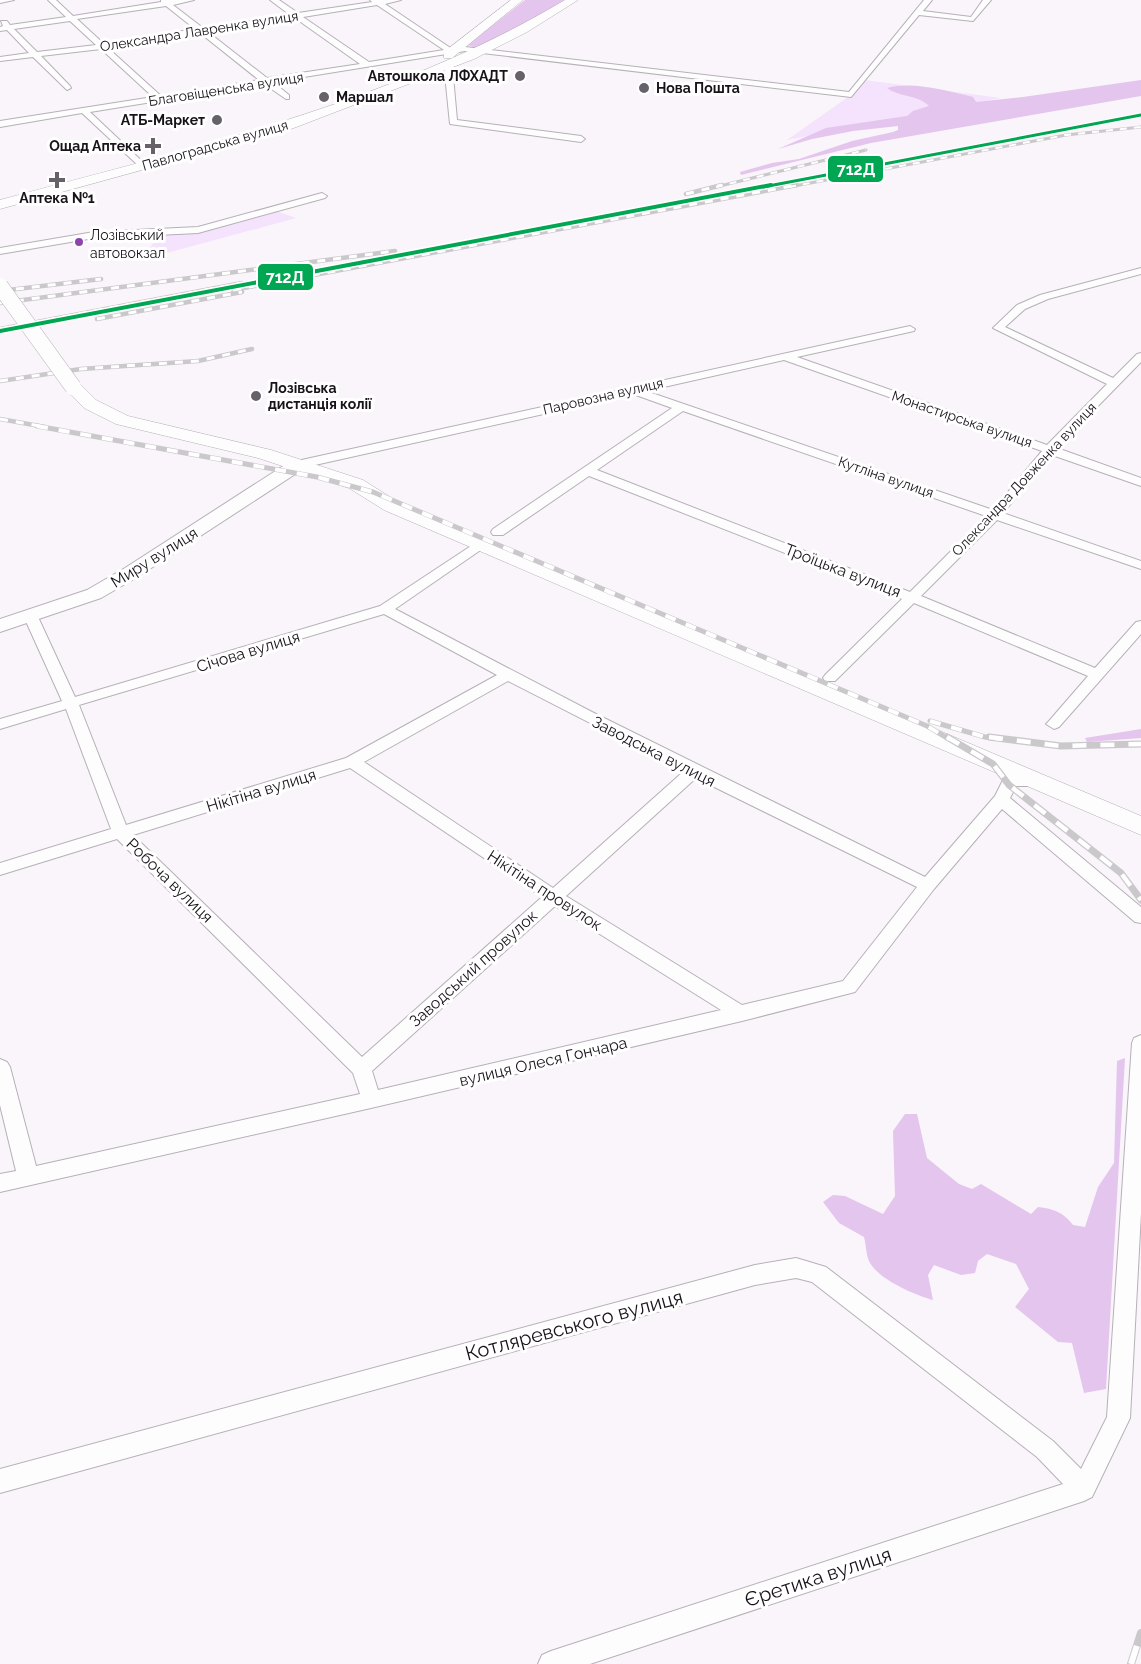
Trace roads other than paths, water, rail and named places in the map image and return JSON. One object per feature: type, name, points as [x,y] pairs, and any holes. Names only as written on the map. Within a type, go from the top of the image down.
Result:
[{"type":"main road","name":"Павлоградська вулиця","points":[[426,72],[518,0]]},
{"type":"main road","name":"Павлоградська вулиця","points":[[0,205],[286,126],[448,65],[523,30],[573,0]]},
{"type":"main road","points":[[0,286],[72,387],[90,404],[122,420],[264,454],[356,484],[391,506],[489,538],[1141,826]]},
{"type":"main road","name":"Миру вулиця","points":[[0,626],[94,594],[132,573],[297,465]]},
{"type":"street","points":[[0,2],[10,0]]},
{"type":"street","points":[[52,0],[160,99]]},
{"type":"street","points":[[4,28],[190,0]]},
{"type":"street","points":[[274,0],[369,66]]},
{"type":"street","name":"Олександра Лавренка вулиця","points":[[0,60],[397,0]]},
{"type":"street","points":[[924,1],[918,13],[973,19],[987,0]]},
{"type":"street","points":[[166,2],[286,98]]},
{"type":"street","points":[[375,2],[452,52]]},
{"type":"street","name":"Благовіщенська вулиця","points":[[1,122],[84,111],[452,52],[482,50],[851,95],[918,13]]},
{"type":"street","points":[[0,18],[4,28],[67,88]]},
{"type":"street","points":[[448,65],[453,122],[581,139]]},
{"type":"street","points":[[84,111],[141,166]]},
{"type":"street","points":[[0,251],[94,235],[198,230],[322,196]]},
{"type":"street","points":[[1114,383],[998,328],[1021,307],[1044,297],[1141,271]]},
{"type":"street","points":[[1120,276],[1141,284]]},
{"type":"street","name":"Паровозна вулиця","points":[[297,465],[910,329]]},
{"type":"street","name":"Монастирська вулиця","points":[[782,356],[1141,482]]},
{"type":"street","name":"Олександра Довженка вулиця","points":[[830,678],[995,514],[1050,449],[1141,356]]},
{"type":"street","name":"Кутліна вулиця","points":[[631,390],[1141,565]]},
{"type":"street","name":"Січова вулиця","points":[[0,724],[385,609],[681,408]]},
{"type":"street","name":"Троїцька вулиця","points":[[588,471],[911,597],[1096,674]]},
{"type":"street","name":"Заводська вулиця","points":[[385,609],[506,676],[693,772],[928,885]]},
{"type":"street","name":"Робоча вулиця","points":[[31,617],[71,704],[122,833],[362,1069],[371,1100]]},
{"type":"street","points":[[1054,724],[1141,625]]},
{"type":"street","name":"Нікітіна вулиця","points":[[0,870],[352,762],[506,676]]},
{"type":"street","name":"Нікітіна провулок","points":[[352,762],[553,896],[742,1014]]},
{"type":"street","name":"Заводський провулок","points":[[362,1069],[693,772]]},
{"type":"street","name":"вулиця Олеся Гончара","points":[[0,1183],[371,1100],[849,987],[928,885],[1001,800],[1011,780],[1026,782]]},
{"type":"street","points":[[1001,800],[1141,917]]},
{"type":"street","points":[[1084,1489],[1118,1418],[1141,1043]]},
{"type":"street","points":[[0,1067],[28,1176]]},
{"type":"street","name":"Котляревського вулиця","points":[[0,1481],[755,1275],[796,1268],[818,1274],[1046,1449],[1084,1489]]},
{"type":"street","name":"Єретика вулиця","points":[[551,1664],[1084,1489]]},
{"type":"railway","points":[[789,187],[1066,135],[1141,127]]},
{"type":"railway","points":[[716,187],[866,150]]},
{"type":"railway","points":[[686,194],[722,185]]},
{"type":"railway","points":[[233,290],[797,185]]},
{"type":"railway","points":[[0,303],[395,251]]},
{"type":"railway","points":[[0,291],[101,279]]},
{"type":"railway","points":[[0,329],[242,283]]},
{"type":"railway","points":[[97,319],[242,292]]},
{"type":"railway","points":[[0,381],[81,369],[198,361],[252,349]]},
{"type":"railway","points":[[0,419],[45,427]]},
{"type":"railway","points":[[37,426],[317,477],[373,492],[927,726],[949,739]]},
{"type":"railway","points":[[930,721],[985,737],[1001,739]]},
{"type":"railway","points":[[947,737],[993,764],[1009,785],[1121,873],[1141,900]]},
{"type":"railway","points":[[989,737],[1061,746],[1141,744]]},
{"type":"railway","points":[[1131,1664],[1141,1633]]},
{"type":"place","name":"Автошкола ЛФХАДТ","points":[[520,76]]},
{"type":"place","name":"Нова Пошта","points":[[644,88]]},
{"type":"place","name":"Маршал","points":[[324,97]]},
{"type":"place","name":"АТБ-Маркет","points":[[217,120]]},
{"type":"place","name":"Ощад Аптека","points":[[153,146]]},
{"type":"place","name":"Аптека №1","points":[[57,180]]},
{"type":"place","name":"Лозівський автовокзал","points":[[79,242]]},
{"type":"place","name":"Лозівська дистанція колії","points":[[256,396]]}]
